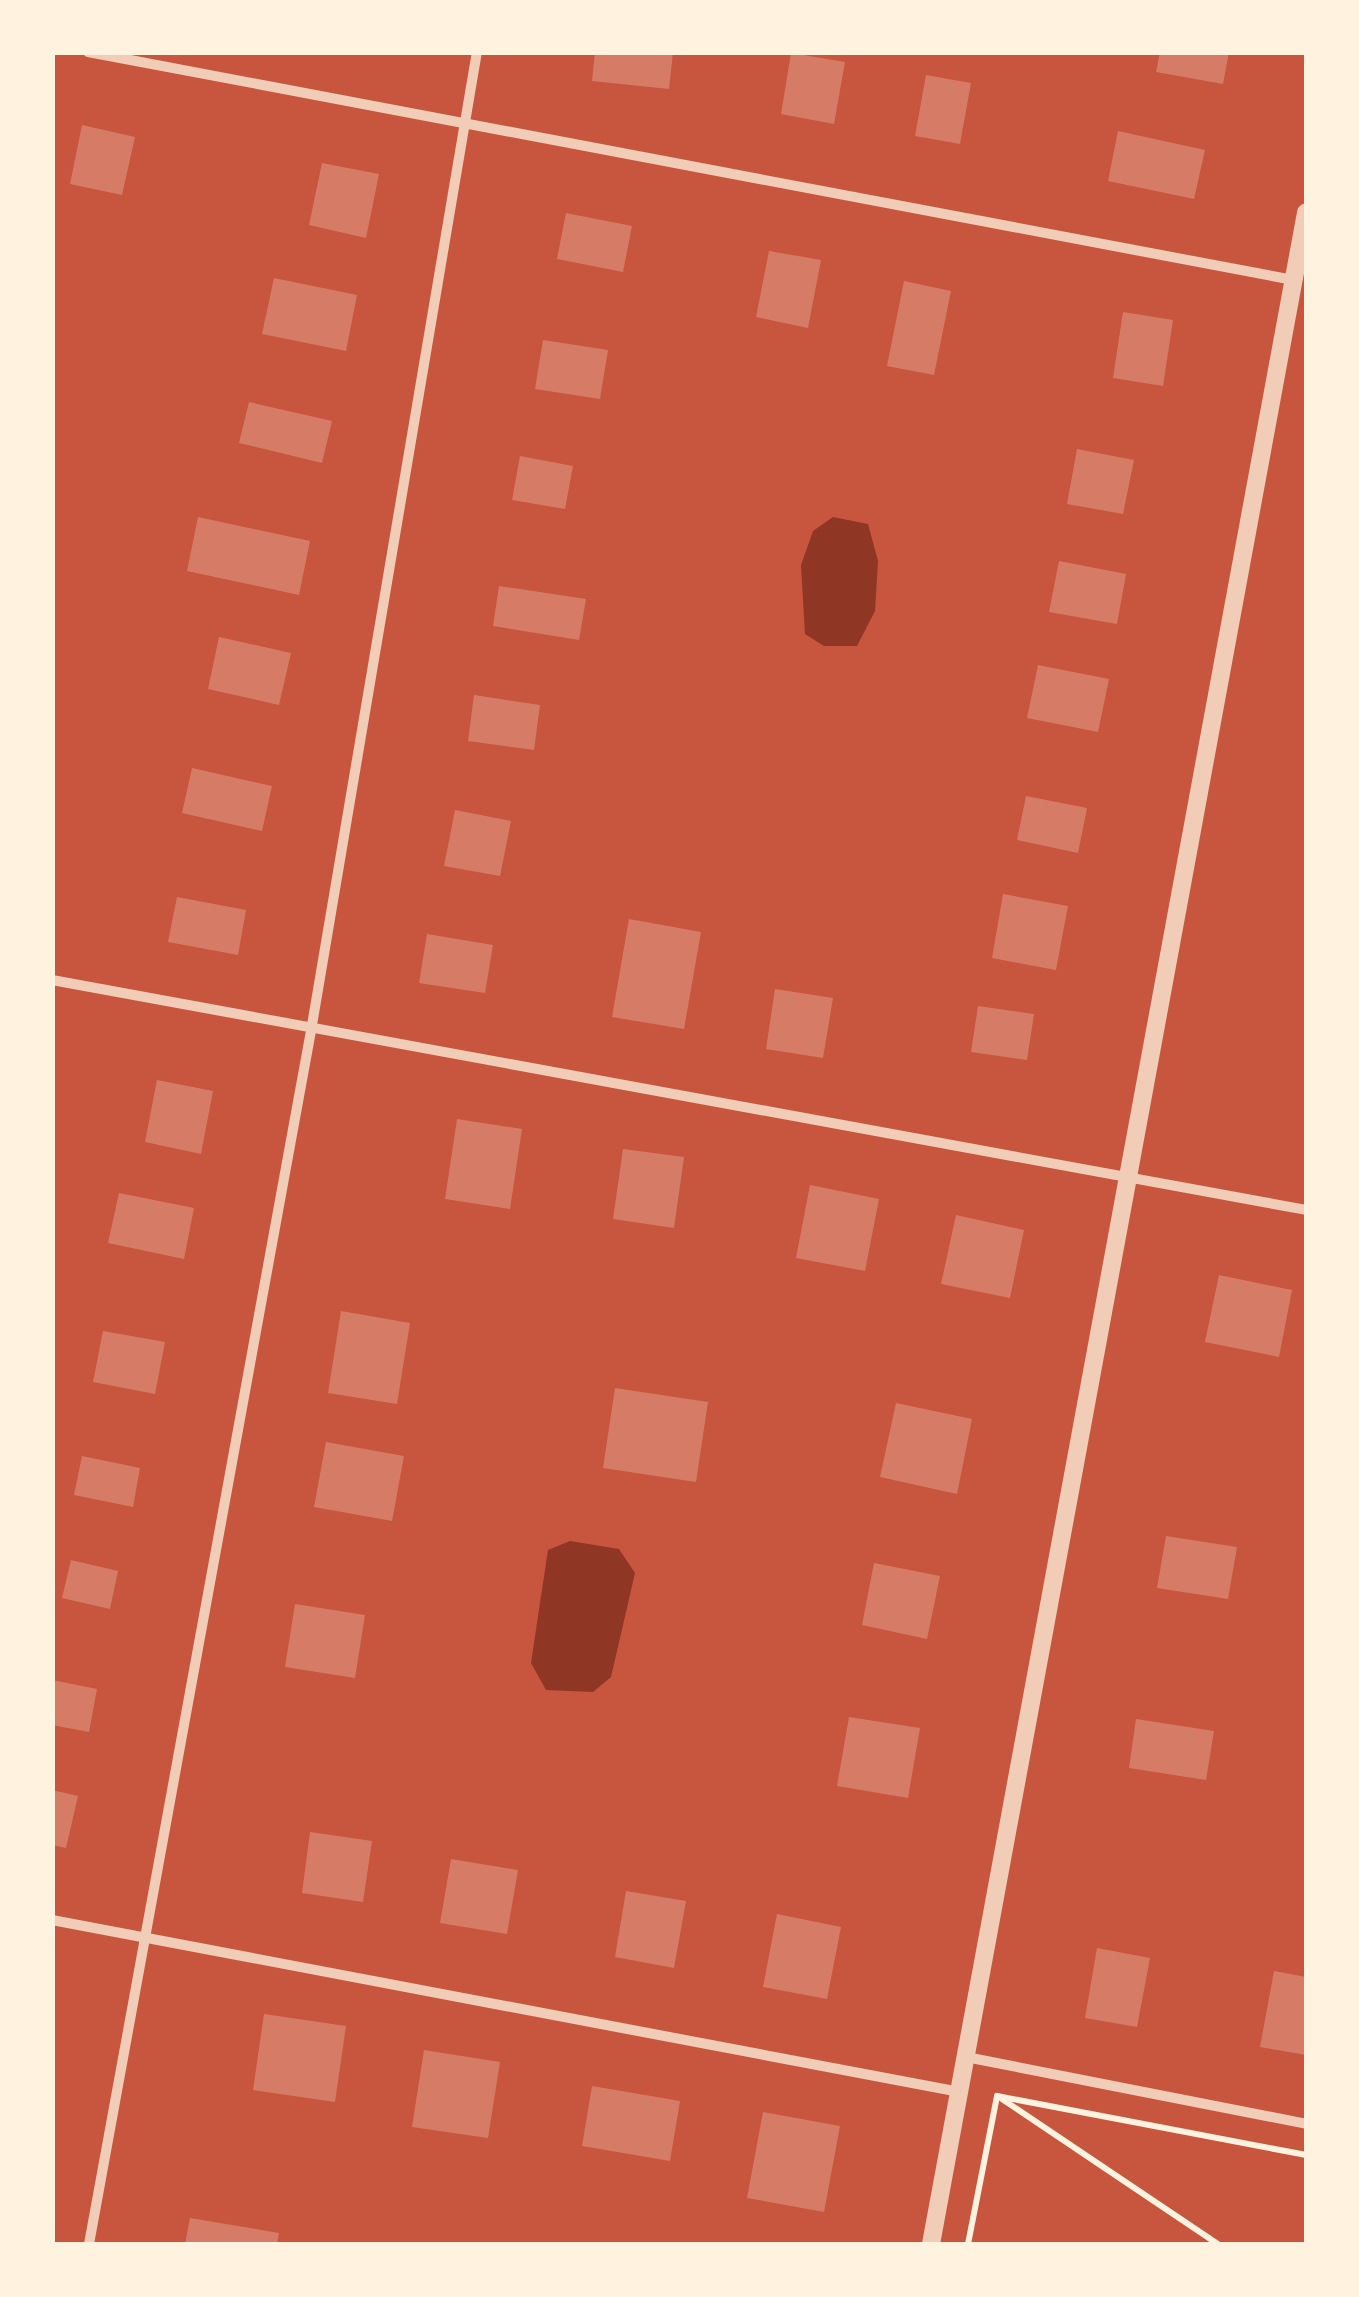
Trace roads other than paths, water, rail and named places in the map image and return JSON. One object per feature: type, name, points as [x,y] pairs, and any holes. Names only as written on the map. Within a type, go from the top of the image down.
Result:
[{"type":"street","points":[[88,52],[1294,280]]},
{"type":"street","points":[[90,2244],[149,1938],[312,1025],[462,122],[477,52]]},
{"type":"street","points":[[931,2244],[1306,212]]},
{"type":"street","points":[[52,980],[1306,1210]]},
{"type":"street","points":[[52,1920],[960,2092]]},
{"type":"street","points":[[966,2057],[1306,2124]]}]
